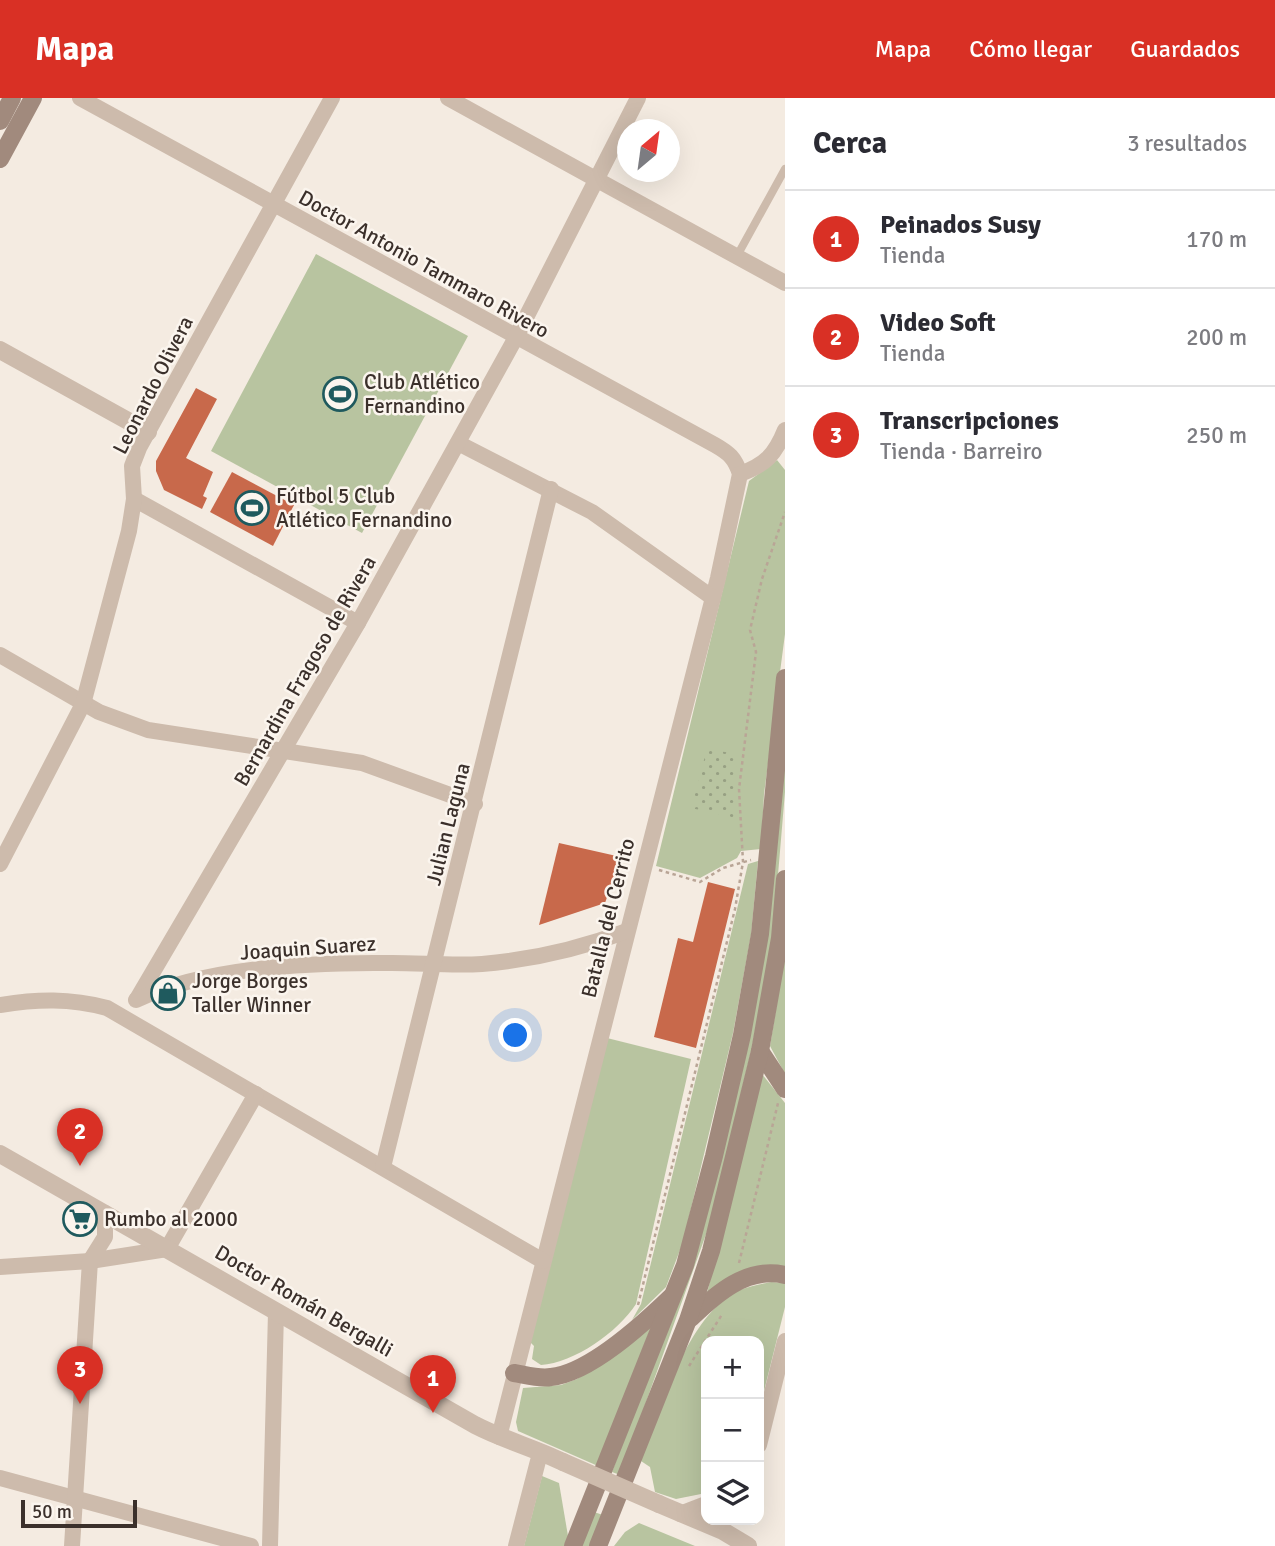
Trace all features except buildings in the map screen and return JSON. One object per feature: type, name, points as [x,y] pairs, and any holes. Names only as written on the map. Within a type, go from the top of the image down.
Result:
[{"type":"main road","points":[[0,121],[12,98]]},
{"type":"main road","points":[[0,159],[33,98]]},
{"type":"main road","points":[[573,1546],[685,1265],[742,1035],[760,934],[785,678]]},
{"type":"main road","points":[[598,1546],[688,1320],[711,1251],[760,1051],[780,938],[785,879]]},
{"type":"main road","points":[[760,1051],[785,1088]]},
{"type":"main road","points":[[688,1320],[712,1297],[745,1278],[763,1274],[785,1275]]},
{"type":"main road","points":[[514,1373],[551,1378],[568,1374],[612,1347],[674,1294]]},
{"type":"street","name":"Doctor Antonio Tammaro Rivero","points":[[80,98],[515,339],[731,454],[740,474]]},
{"type":"street","name":"Leonardo Olivera","points":[[0,864],[83,704],[109,613],[134,499],[132,466],[148,432],[332,98]]},
{"type":"street","points":[[448,98],[785,283]]},
{"type":"street","name":"Bernardina Fragoso de Rivera","points":[[137,999],[358,623],[515,339],[638,98]]},
{"type":"street","points":[[0,350],[148,432]]},
{"type":"street","points":[[740,474],[769,460],[785,430]]},
{"type":"street","points":[[458,443],[592,512],[713,598]]},
{"type":"street","name":"Batalla del Cerrito","points":[[506,1441],[514,1373],[713,598],[740,474]]},
{"type":"street","name":"Julian Laguna","points":[[383,1167],[551,489]]},
{"type":"street","points":[[134,499],[358,623]]},
{"type":"street","points":[[0,654],[83,704],[123,722],[174,736],[286,749],[362,763],[475,804]]},
{"type":"street","name":"Joaquin Suarez","points":[[117,1013],[137,999],[210,979],[271,968],[353,963],[434,966],[532,957],[627,931]]},
{"type":"street","points":[[0,1005],[37,999],[79,1000],[117,1013],[544,1261]]},
{"type":"street","points":[[0,1267],[90,1261],[167,1249],[256,1094]]},
{"type":"street","name":"Doctor Román Bergalli","points":[[0,1154],[538,1461],[561,1466]]},
{"type":"street","points":[[72,1546],[90,1261],[105,1237],[105,1213]]},
{"type":"street","points":[[270,1546],[276,1312]]},
{"type":"street","points":[[764,1425],[785,1341]]},
{"type":"street","name":"Doctor Román Bergalli","points":[[506,1441],[533,1447],[561,1466],[657,1509]]},
{"type":"street","points":[[516,1546],[538,1461]]},
{"type":"street","points":[[0,1478],[251,1546]]},
{"type":"street","points":[[680,1514],[701,1506]]},
{"type":"street","points":[[657,1509],[680,1514],[748,1546]]},
{"type":"street","points":[[657,1509],[727,1546]]},
{"type":"lane","points":[[737,256],[785,169]]},
{"type":"path","points":[[634,1311],[735,909],[743,862],[739,789],[756,652],[750,630],[762,579],[785,512]]},
{"type":"path","points":[[643,866],[699,882],[723,868],[767,855]]},
{"type":"green space","name":"Club Atlético Fernandino","points":[[316,254],[468,336],[362,533],[211,451]]},
{"type":"green space","points":[[777,460],[785,470],[785,634],[764,794],[761,849],[741,851],[737,858],[700,878],[656,866],[749,481]]},
{"type":"green space","points":[[785,748],[785,792],[773,934],[752,1047],[710,1223],[620,1475],[612,1472],[704,1222]]},
{"type":"green space","points":[[707,749],[737,754],[736,818],[691,808]]},
{"type":"green space","points":[[758,861],[751,935],[733,1033],[683,1242],[666,1287],[632,1320],[641,1304],[748,864]]},
{"type":"green space","points":[[785,953],[785,1074],[770,1046]]},
{"type":"green space","points":[[607,1038],[691,1059],[636,1304],[618,1325],[594,1344],[567,1359],[541,1365],[532,1359],[534,1346],[530,1342]]},
{"type":"green space","points":[[762,1074],[785,1103],[785,1266],[707,1293]]},
{"type":"green space","points":[[771,1282],[785,1283],[785,1307],[764,1391],[764,1336],[701,1336],[701,1494],[676,1499],[655,1492],[650,1467],[641,1461],[678,1366],[690,1342],[721,1302],[752,1286]]},
{"type":"green space","points":[[651,1327],[598,1466],[518,1431],[516,1422],[523,1388],[561,1385],[577,1379]]},
{"type":"green space","points":[[542,1476],[559,1483],[568,1536],[564,1546],[524,1546]]},
{"type":"green space","points":[[594,1512],[603,1515],[591,1546],[581,1546]]},
{"type":"green space","points":[[639,1523],[695,1546],[614,1546],[625,1532]]},
{"type":"place","name":"Club Atlético Fernandino","points":[[340,394]]},
{"type":"place","name":"Fútbol 5 Club Atlético Fernandino","points":[[252,508]]},
{"type":"place","name":"Jorge Borges Taller Winner","points":[[168,993]]},
{"type":"place","name":"Video Soft","points":[[80,1166]]},
{"type":"place","name":"Rumbo al 2000","points":[[80,1219]]},
{"type":"place","name":"Transcripciones","points":[[80,1404]]},
{"type":"place","name":"Peinados Susy","points":[[433,1413]]}]
